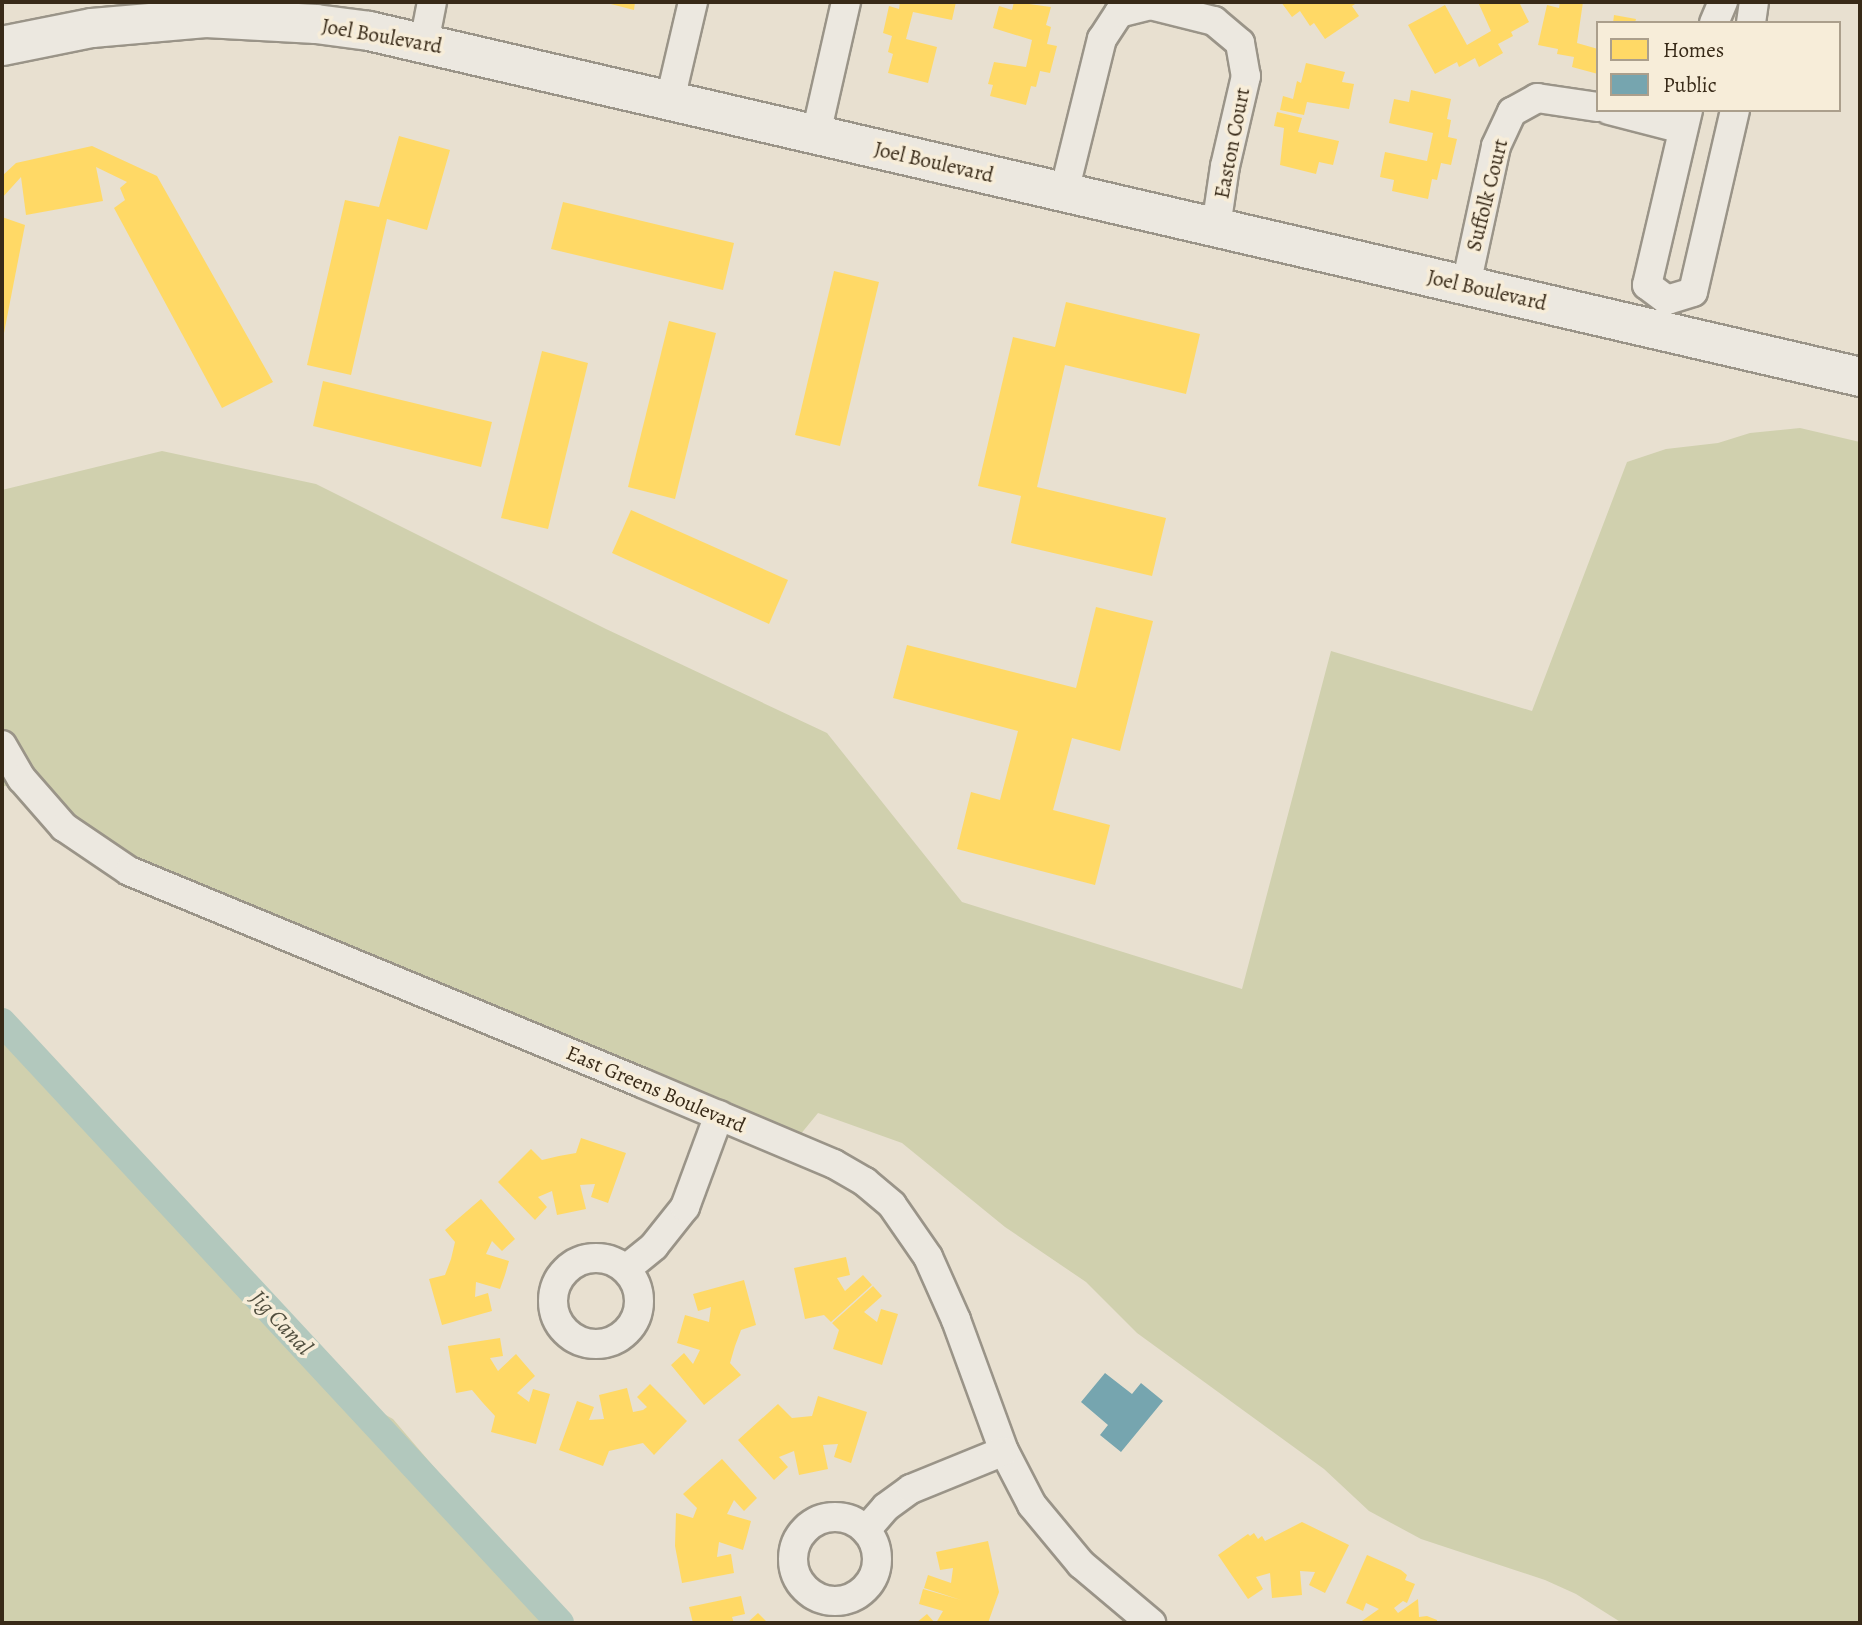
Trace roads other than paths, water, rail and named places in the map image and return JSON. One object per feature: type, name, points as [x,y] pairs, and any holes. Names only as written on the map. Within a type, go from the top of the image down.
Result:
[{"type":"main road","name":"Joel Boulevard","points":[[2,46],[92,28],[263,11],[316,24],[424,43],[1466,285],[1663,315],[1860,377]]},
{"type":"street","points":[[424,43],[432,2]]},
{"type":"street","points":[[670,100],[693,2]]},
{"type":"street","points":[[816,134],[846,2]]},
{"type":"street","points":[[1715,21],[1723,2]]},
{"type":"street","points":[[1751,21],[1754,2]]},
{"type":"street","name":"Easton Court","points":[[1064,192],[1102,39],[1119,13],[1150,5],[1214,21],[1240,43],[1246,76],[1225,166],[1216,228]]},
{"type":"street","name":"Suffolk Court","points":[[1466,285],[1496,146],[1512,112],[1537,98],[1596,107]]},
{"type":"street","points":[[1626,112],[1686,119],[1647,285],[1663,315],[1693,292],[1735,112]]},
{"type":"street","name":"East Greens Boulevard","points":[[2,745],[22,779],[64,827],[129,871],[719,1115],[834,1164],[865,1182],[892,1205],[914,1233],[944,1288],[1004,1451],[1032,1505],[1055,1536],[1081,1564],[1145,1621]]},
{"type":"street","points":[[626,1269],[654,1247],[685,1207],[719,1115]]},
{"type":"street","points":[[866,1530],[886,1507],[911,1489],[1004,1451]]},
{"type":"waterway","name":"Jig Canal","points":[[2,1022],[560,1623]]}]
